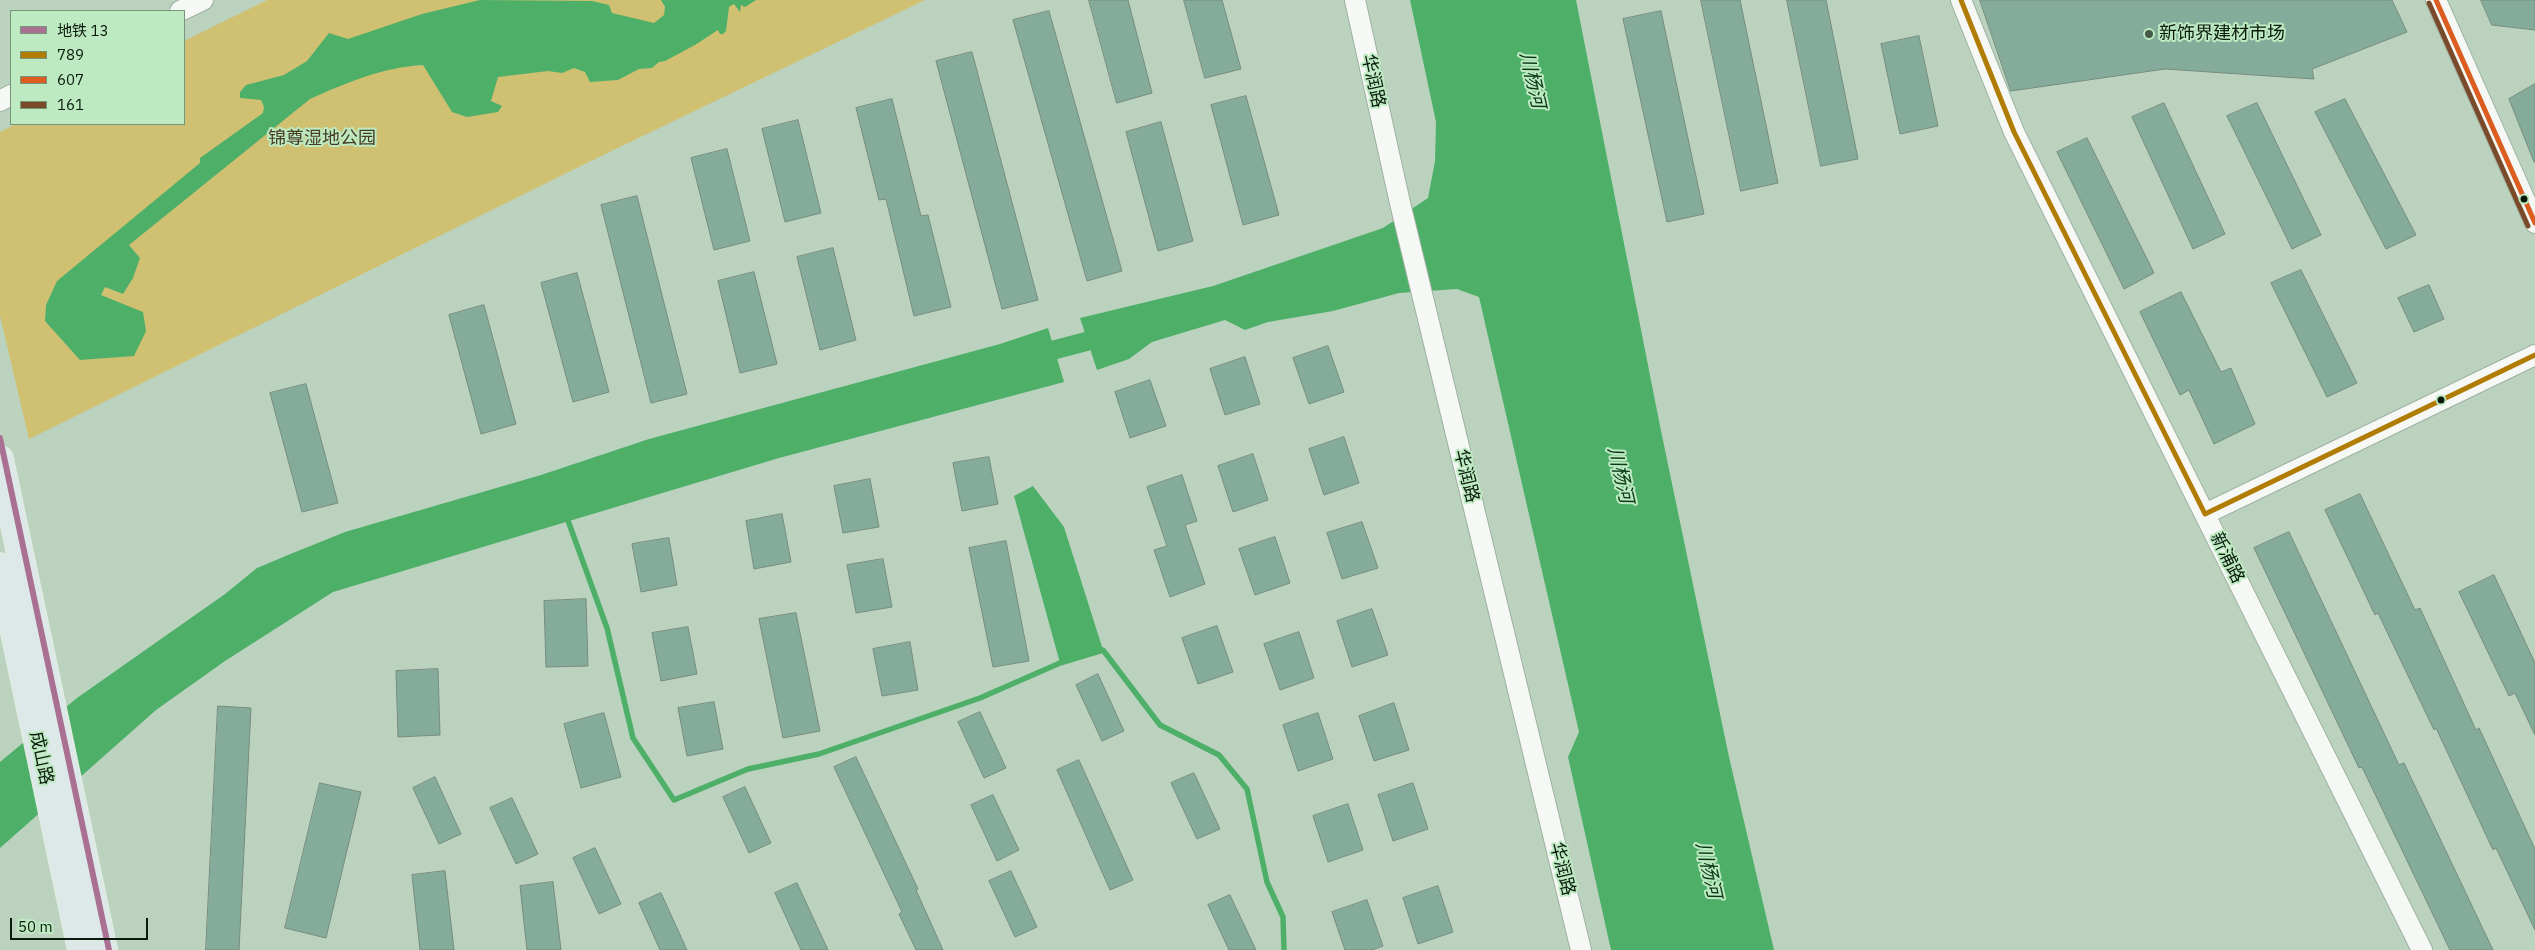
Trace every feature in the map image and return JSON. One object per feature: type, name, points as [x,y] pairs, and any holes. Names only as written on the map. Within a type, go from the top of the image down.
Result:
[{"type":"main road","name":"成山路","points":[[0,459],[42,716],[54,819],[81,950]]},
{"type":"main road","name":"成山路","points":[[0,566],[42,716],[72,801],[104,950]]},
{"type":"street","points":[[182,10],[203,0]]},
{"type":"street","name":"华润路","points":[[1355,0],[1426,314],[1582,950]]},
{"type":"street","name":"新浦路","points":[[1960,0],[2014,132],[2422,950]]},
{"type":"street","points":[[2436,0],[2535,223]]},
{"type":"street","points":[[2205,514],[2535,356]]},
{"type":"green space","name":"锦尊湿地公园","points":[[267,0],[925,0],[597,158],[29,439],[0,316],[0,132],[14,125],[185,125],[185,41]]},
{"type":"water","points":[[480,0],[592,1],[609,5],[612,13],[654,23],[664,15],[665,7],[661,0],[756,0],[745,7],[741,5],[740,12],[734,4],[729,7],[726,31],[723,34],[720,34],[718,30],[695,45],[665,61],[659,62],[652,68],[639,69],[618,80],[590,82],[585,72],[574,68],[562,73],[548,71],[498,77],[491,101],[502,106],[498,112],[467,117],[452,112],[423,65],[379,72],[310,99],[129,245],[140,258],[133,278],[123,294],[105,287],[101,295],[143,312],[146,331],[134,356],[80,360],[45,321],[46,305],[57,281],[200,163],[200,158],[263,113],[264,107],[261,100],[240,98],[240,92],[246,85],[284,75],[307,61],[329,33],[348,39],[422,14]]},
{"type":"water","name":"川杨河","points":[[1410,0],[1576,0],[1660,426],[1729,757],[1774,950],[1611,950],[1568,757],[1579,732],[1479,297],[1457,289],[1399,293],[1333,311],[1268,322],[1245,330],[1225,320],[1152,342],[1129,359],[1097,370],[1080,318],[1213,286],[1383,228],[1428,198],[1435,161],[1436,122]]},
{"type":"water","points":[[1048,328],[1064,382],[779,458],[333,592],[225,661],[156,710],[0,848],[0,762],[77,698],[225,594],[257,568],[345,532],[541,475],[649,439],[1000,344]]},
{"type":"water","points":[[1033,486],[1064,527],[1103,650],[1060,663],[1014,496]]},
{"type":"building","points":[[1089,0],[1128,0],[1152,93],[1117,103]]},
{"type":"building","points":[[1184,0],[1222,0],[1241,69],[1205,78]]},
{"type":"building","points":[[1701,0],[1740,0],[1778,183],[1741,191]]},
{"type":"building","points":[[1787,0],[1826,0],[1858,159],[1821,166]]},
{"type":"building","name":"新饰界建材市场","points":[[1980,0],[2392,0],[2407,32],[2312,69],[2314,79],[2165,69],[2011,91]]},
{"type":"building","points":[[2481,0],[2535,0],[2535,30],[2492,25]]},
{"type":"building","points":[[1049,11],[1122,271],[1087,281],[1013,20]]},
{"type":"building","points":[[1661,11],[1704,214],[1667,222],[1623,19]]},
{"type":"building","points":[[1919,36],[1938,126],[1900,134],[1881,44]]},
{"type":"building","points":[[972,52],[1038,300],[1002,309],[936,61]]},
{"type":"building","points":[[2535,84],[2535,162],[2534,162],[2509,99]]},
{"type":"building","points":[[1246,96],[1279,215],[1243,225],[1211,105]]},
{"type":"building","points":[[892,99],[921,216],[928,215],[951,307],[914,316],[886,199],[879,200],[856,108]]},
{"type":"building","points":[[2345,99],[2416,235],[2386,249],[2315,112]]},
{"type":"building","points":[[2164,103],[2225,234],[2193,249],[2132,117]]},
{"type":"building","points":[[2257,103],[2321,235],[2292,249],[2227,116]]},
{"type":"building","points":[[798,120],[821,213],[785,222],[762,129]]},
{"type":"building","points":[[1161,122],[1193,241],[1158,251],[1126,132]]},
{"type":"building","points":[[2087,138],[2154,273],[2124,289],[2057,152]]},
{"type":"building","points":[[727,149],[750,241],[714,250],[691,158]]},
{"type":"building","points":[[637,196],[687,394],[651,403],[601,205]]},
{"type":"building","points":[[833,248],[856,340],[820,350],[797,257]]},
{"type":"building","points":[[2301,270],[2357,383],[2327,397],[2271,283]]},
{"type":"building","points":[[754,272],[777,364],[740,373],[718,281]]},
{"type":"building","points":[[577,273],[609,392],[573,402],[541,283]]},
{"type":"building","points":[[2429,285],[2444,319],[2414,332],[2398,298]]},
{"type":"building","points":[[2181,292],[2221,372],[2231,368],[2255,424],[2214,444],[2189,390],[2180,395],[2140,312]]},
{"type":"building","points":[[484,305],[516,424],[481,434],[449,315]]},
{"type":"building","points":[[1328,346],[1344,392],[1309,404],[1293,358]]},
{"type":"building","points":[[1245,357],[1260,404],[1225,415],[1210,369]]},
{"type":"building","points":[[1150,380],[1166,426],[1130,438],[1115,392]]},
{"type":"building","points":[[306,384],[338,503],[302,512],[270,393]]},
{"type":"building","points":[[1344,437],[1359,483],[1324,495],[1309,449]]},
{"type":"building","points":[[1253,454],[1268,500],[1233,512],[1218,466]]},
{"type":"building","points":[[989,457],[998,504],[962,511],[953,463]]},
{"type":"building","points":[[1182,475],[1197,521],[1185,525],[1205,584],[1170,597],[1154,550],[1167,546],[1147,487]]},
{"type":"building","points":[[870,479],[879,527],[843,533],[834,486]]},
{"type":"building","points":[[2360,494],[2415,610],[2420,608],[2476,730],[2479,728],[2535,849],[2535,930],[2496,848],[2493,850],[2436,728],[2434,730],[2378,613],[2375,615],[2325,510]]},
{"type":"building","points":[[782,514],[791,562],[754,569],[746,521]]},
{"type":"building","points":[[1362,522],[1378,568],[1342,579],[1327,533]]},
{"type":"building","points":[[2289,532],[2399,765],[2404,763],[2493,950],[2450,950],[2362,767],[2359,768],[2254,548]]},
{"type":"building","points":[[1275,537],[1290,583],[1255,595],[1239,549]]},
{"type":"building","points":[[669,538],[677,585],[641,592],[632,544]]},
{"type":"building","points":[[1006,541],[1029,661],[993,667],[969,548]]},
{"type":"building","points":[[883,559],[892,607],[856,613],[847,565]]},
{"type":"building","points":[[2494,575],[2535,663],[2535,735],[2515,693],[2509,696],[2459,592]]},
{"type":"building","points":[[586,599],[588,666],[546,667],[544,601]]},
{"type":"building","points":[[1372,609],[1388,655],[1352,667],[1337,621]]},
{"type":"building","points":[[796,613],[820,731],[783,738],[759,619]]},
{"type":"building","points":[[1217,626],[1233,672],[1198,684],[1182,638]]},
{"type":"building","points":[[688,627],[697,674],[661,681],[652,633]]},
{"type":"building","points":[[1299,632],[1314,678],[1280,690],[1264,644]]},
{"type":"building","points":[[910,642],[918,690],[882,696],[873,649]]},
{"type":"building","points":[[438,669],[440,735],[398,737],[396,671]]},
{"type":"building","points":[[1098,674],[1124,731],[1102,741],[1076,685]]},
{"type":"building","points":[[714,702],[723,749],[687,756],[678,708]]},
{"type":"building","points":[[1394,703],[1409,750],[1374,761],[1359,716]]},
{"type":"building","points":[[218,706],[251,708],[239,950],[206,950]]},
{"type":"building","points":[[980,712],[1006,768],[984,778],[958,722]]},
{"type":"building","points":[[604,713],[621,777],[581,788],[564,724]]},
{"type":"building","points":[[1318,713],[1333,759],[1298,771],[1283,725]]},
{"type":"building","points":[[856,757],[918,889],[916,890],[943,950],[916,950],[899,914],[902,912],[834,767]]},
{"type":"building","points":[[1079,760],[1133,880],[1110,890],[1057,770]]},
{"type":"building","points":[[1194,773],[1220,829],[1197,839],[1171,783]]},
{"type":"building","points":[[435,777],[461,834],[439,844],[413,788]]},
{"type":"building","points":[[320,783],[361,792],[326,938],[285,928]]},
{"type":"building","points":[[1413,783],[1428,829],[1393,841],[1378,795]]},
{"type":"building","points":[[745,787],[771,843],[749,853],[723,797]]},
{"type":"building","points":[[993,795],[1019,850],[997,861],[971,805]]},
{"type":"building","points":[[512,798],[538,854],[516,864],[490,808]]},
{"type":"building","points":[[1348,804],[1363,850],[1328,862],[1313,816]]},
{"type":"building","points":[[595,848],[621,904],[599,914],[573,858]]},
{"type":"building","points":[[445,871],[454,950],[420,950],[412,875]]},
{"type":"building","points":[[1011,871],[1037,927],[1015,937],[989,881]]},
{"type":"building","points":[[553,882],[561,950],[527,950],[520,886]]},
{"type":"building","points":[[797,883],[828,950],[801,950],[775,893]]},
{"type":"building","points":[[1438,886],[1453,932],[1418,944],[1403,898]]},
{"type":"building","points":[[661,893],[687,950],[660,950],[639,903]]},
{"type":"building","points":[[1230,895],[1256,950],[1229,950],[1208,905]]},
{"type":"building","points":[[1367,900],[1383,946],[1372,950],[1345,950],[1332,912]]},
{"type":"waterway","points":[[1031,356],[1111,335]]},
{"type":"waterway","points":[[566,515],[607,628],[633,738],[674,800],[748,769],[819,754],[980,698],[1060,663],[1103,650],[1160,725],[1219,755],[1247,789],[1267,882],[1283,917],[1284,950]]},
{"type":"metro line","name":"13","points":[[0,438],[109,950]]},
{"type":"transit line","name":"789","points":[[1961,0],[2014,132],[2205,514]]},
{"type":"transit line","name":"607","points":[[2436,0],[2535,223]]},
{"type":"transit line","name":"161","points":[[2429,3],[2528,226]]},
{"type":"transit line","name":"789","points":[[2205,514],[2535,355]]},
{"type":"place","name":"新饰界建材市场","points":[[2149,34]]}]
